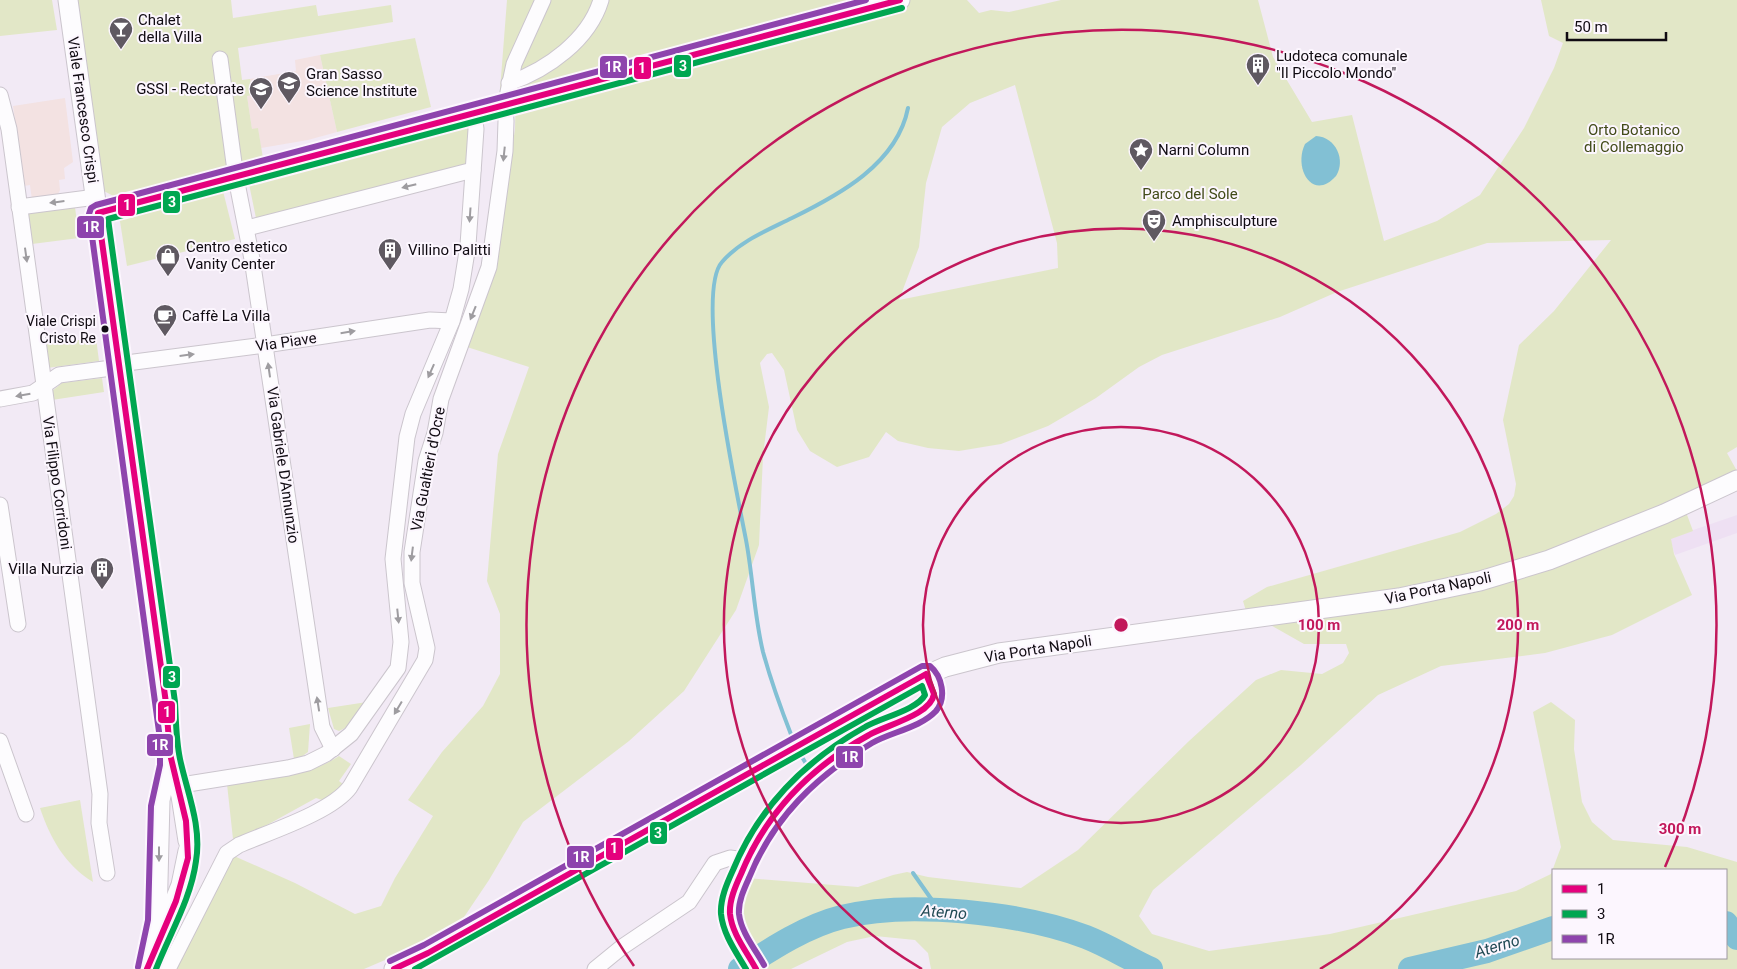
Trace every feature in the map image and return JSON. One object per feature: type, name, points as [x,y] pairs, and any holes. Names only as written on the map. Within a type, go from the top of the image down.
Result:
[{"type":"main road","name":"Viale Francesco Crispi","points":[[68,0],[166,704],[171,787]]},
{"type":"main road","points":[[97,205],[236,178],[900,0]]},
{"type":"main road","name":"Via Porta Napoli","points":[[394,969],[436,948],[926,674],[959,662],[999,653],[1399,598],[1480,581],[1548,560],[1664,514],[1737,480]]},
{"type":"main road","points":[[756,969],[732,922],[730,908],[753,841],[770,816],[806,780],[869,735],[929,705],[933,699],[934,691],[926,674]]},
{"type":"main road","points":[[148,965],[177,896],[184,875],[188,846],[171,787]]},
{"type":"main road","points":[[148,965],[156,921],[159,810],[171,787]]},
{"type":"street","points":[[509,83],[524,41],[543,0]]},
{"type":"street","points":[[509,83],[538,71],[563,52],[590,25],[601,0]]},
{"type":"street","name":"Via Gabriele D'Annunzio","points":[[220,59],[236,178],[247,228],[322,727],[333,750]]},
{"type":"street","name":"Via Gualtieri d'Ocre","points":[[168,969],[227,853],[239,845],[324,809],[339,800],[354,781],[425,660],[427,648],[414,593],[411,567],[426,458],[435,433],[441,398],[489,267],[505,151],[509,83]]},
{"type":"street","name":"Via Filippo Corridoni","points":[[0,95],[4,128],[19,207],[44,386],[100,794],[99,823],[107,873]]},
{"type":"street","points":[[171,787],[294,767],[333,750],[351,734],[391,679],[400,661],[401,642],[393,560],[408,431],[412,414],[452,321],[466,260],[476,129],[474,114]]},
{"type":"street","points":[[247,228],[473,170]]},
{"type":"street","points":[[19,207],[97,205]]},
{"type":"street","name":"Via Piave","points":[[0,399],[33,393],[61,375],[138,361],[265,345],[430,320],[452,321]]},
{"type":"street","points":[[0,505],[18,624]]},
{"type":"street","points":[[0,740],[26,814]]},
{"type":"street","points":[[596,969],[615,952],[693,898],[715,864],[730,858],[745,860]]},
{"type":"shaded area","name":"Gran Sasso Science Institute","points":[[320,55],[337,132],[308,140],[261,148],[258,129],[252,129],[247,96],[253,94],[250,79],[296,71],[295,60]]},
{"type":"shaded area","points":[[65,98],[73,162],[64,168],[65,179],[59,180],[60,190],[57,196],[32,200],[30,185],[24,186],[13,106]]},
{"type":"shaded area","points":[[1737,515],[1737,533],[1675,555],[1670,538]]},
{"type":"green space","points":[[0,0],[52,0],[57,30],[0,36]]},
{"type":"green space","points":[[75,0],[231,0],[233,18],[316,5],[318,16],[391,5],[393,22],[238,48],[242,80],[250,79],[253,95],[247,96],[252,129],[258,128],[263,158],[232,167],[228,172],[121,200],[102,190]]},
{"type":"green space","points":[[507,0],[967,0],[979,13],[991,10],[1009,12],[1061,0],[1258,0],[1273,57],[1312,122],[1352,115],[1384,241],[1437,221],[1480,195],[1524,128],[1554,68],[1563,43],[1549,36],[1541,0],[1737,0],[1737,447],[1727,453],[1737,471],[1686,512],[1693,531],[1671,539],[1674,554],[1692,595],[1612,635],[1545,653],[1441,666],[1378,695],[1301,765],[1153,890],[1139,916],[1152,934],[1209,951],[1330,934],[1516,891],[1551,874],[1552,871],[1552,959],[1727,959],[1727,869],[1553,869],[1561,847],[1533,712],[1551,702],[1575,720],[1574,749],[1582,802],[1592,822],[1613,840],[1687,847],[1737,862],[1737,969],[931,969],[928,953],[915,940],[875,936],[847,942],[791,969],[764,969],[739,920],[737,910],[747,878],[858,887],[907,872],[928,877],[1021,888],[1078,850],[1189,741],[1256,680],[1281,670],[1322,674],[1343,663],[1349,653],[1346,644],[1304,644],[1246,611],[1243,601],[1267,587],[1460,532],[1496,514],[1509,504],[1514,496],[1516,484],[1503,420],[1519,345],[1554,311],[1611,240],[1487,243],[1337,292],[1280,317],[1162,355],[1139,367],[1096,398],[1048,426],[1001,444],[959,451],[928,448],[898,441],[886,432],[869,457],[837,467],[810,451],[797,430],[784,370],[772,353],[767,354],[760,363],[769,407],[763,456],[759,545],[736,610],[684,691],[629,741],[523,822],[489,880],[460,923],[406,951],[364,969],[174,969],[234,856],[295,883],[355,914],[381,906],[395,878],[433,816],[408,800],[442,752],[483,706],[500,674],[500,614],[487,581],[498,454],[529,367],[467,347],[498,247],[515,129],[516,87],[500,90]],"holes":[[[1015,85],[1057,243],[1058,268],[899,300],[919,247],[926,183],[942,127],[970,103]]]},
{"type":"green space","points":[[415,38],[431,107],[337,132],[320,55]]},
{"type":"green space","points":[[469,124],[467,166],[256,218],[249,184]]},
{"type":"green space","points":[[223,191],[235,239],[127,266],[119,215]]},
{"type":"green space","points":[[75,207],[79,238],[32,244],[28,213]]},
{"type":"green space","points":[[96,338],[99,361],[47,368],[44,344]]},
{"type":"green space","points":[[102,378],[104,392],[52,400],[52,391],[62,383]]},
{"type":"green space","points":[[367,702],[347,727],[339,731],[334,729],[328,708]]},
{"type":"green space","points":[[310,724],[308,752],[300,758],[294,759],[289,728]]},
{"type":"green space","points":[[339,756],[351,764],[339,781],[343,784],[335,795],[325,801],[316,798],[267,825],[233,839],[227,784],[270,779],[299,773],[313,769]]},
{"type":"green space","points":[[80,800],[93,882],[74,867],[60,850],[40,808]]},
{"type":"water","points":[[1316,136],[1329,140],[1334,145],[1340,163],[1336,176],[1328,183],[1320,185],[1313,184],[1307,179],[1303,172],[1302,163],[1305,144]]},
{"type":"waterway","points":[[792,737],[769,674],[758,624],[748,554],[720,395],[713,312],[715,281],[722,262],[737,248],[828,199],[864,175],[892,146],[902,128],[908,108]]},
{"type":"waterway","points":[[802,757],[808,767]]},
{"type":"waterway","points":[[913,873],[939,910]]},
{"type":"waterway","name":"Aterno","points":[[740,969],[789,939],[815,926],[842,917],[869,912],[899,910],[965,912],[1030,921],[1086,937],[1151,969]]},
{"type":"waterway","name":"Aterno","points":[[1727,924],[1737,938]]},
{"type":"waterway","name":"Aterno","points":[[1410,969],[1487,951],[1552,928]]},
{"type":"transit line","name":"1R","points":[[138,967],[148,920],[151,806],[160,765],[160,739],[89,214],[91,208],[96,205],[866,0]]},
{"type":"transit line","name":"1","points":[[147,969],[176,901],[188,858],[186,821],[170,754],[166,703],[98,213],[900,0]]},
{"type":"transit line","name":"3","points":[[156,969],[190,889],[196,861],[197,835],[193,809],[179,752],[175,702],[108,219],[902,8]]},
{"type":"transit line","name":"1R","points":[[390,961],[424,945],[922,666],[930,666],[938,675],[942,687],[941,700],[936,711],[922,722],[872,743],[833,770],[798,800],[770,836],[745,887],[739,905],[740,921],[745,934],[764,965]]},
{"type":"transit line","name":"1","points":[[394,969],[428,953],[926,674],[934,694],[925,708],[907,719],[869,735],[828,762],[793,794],[763,831],[751,852],[730,904],[731,921],[734,929],[756,969]]},
{"type":"transit line","name":"3","points":[[415,969],[922,686],[925,695],[914,705],[865,727],[823,754],[804,770],[787,787],[756,826],[728,880],[721,908],[722,921],[727,936],[746,969]]},
{"type":"place","name":"Chalet della Villa","points":[[121,50]]},
{"type":"place","name":"Ludoteca comunale \"Il Piccolo Mondo\"","points":[[1258,86]]},
{"type":"place","name":"Gran Sasso Science Institute","points":[[289,104]]},
{"type":"place","name":"GSSI - Rectorate","points":[[261,110]]},
{"type":"place","name":"Narni Column","points":[[1141,171]]},
{"type":"place","name":"Amphisculpture","points":[[1154,242]]},
{"type":"place","name":"Villino Palitti","points":[[390,271]]},
{"type":"place","name":"Centro estetico Vanity Center","points":[[168,277]]},
{"type":"place","name":"Viale Crispi Cristo Re","points":[[105,329]]},
{"type":"place","name":"Caffè La Villa","points":[[165,337]]},
{"type":"place","name":"Villa Nurzia","points":[[102,590]]},
{"type":"park label","name":"Orto Botanico di Collemaggio","points":[[1634,138]]},
{"type":"park label","name":"Parco del Sole","points":[[1190,194]]}]
